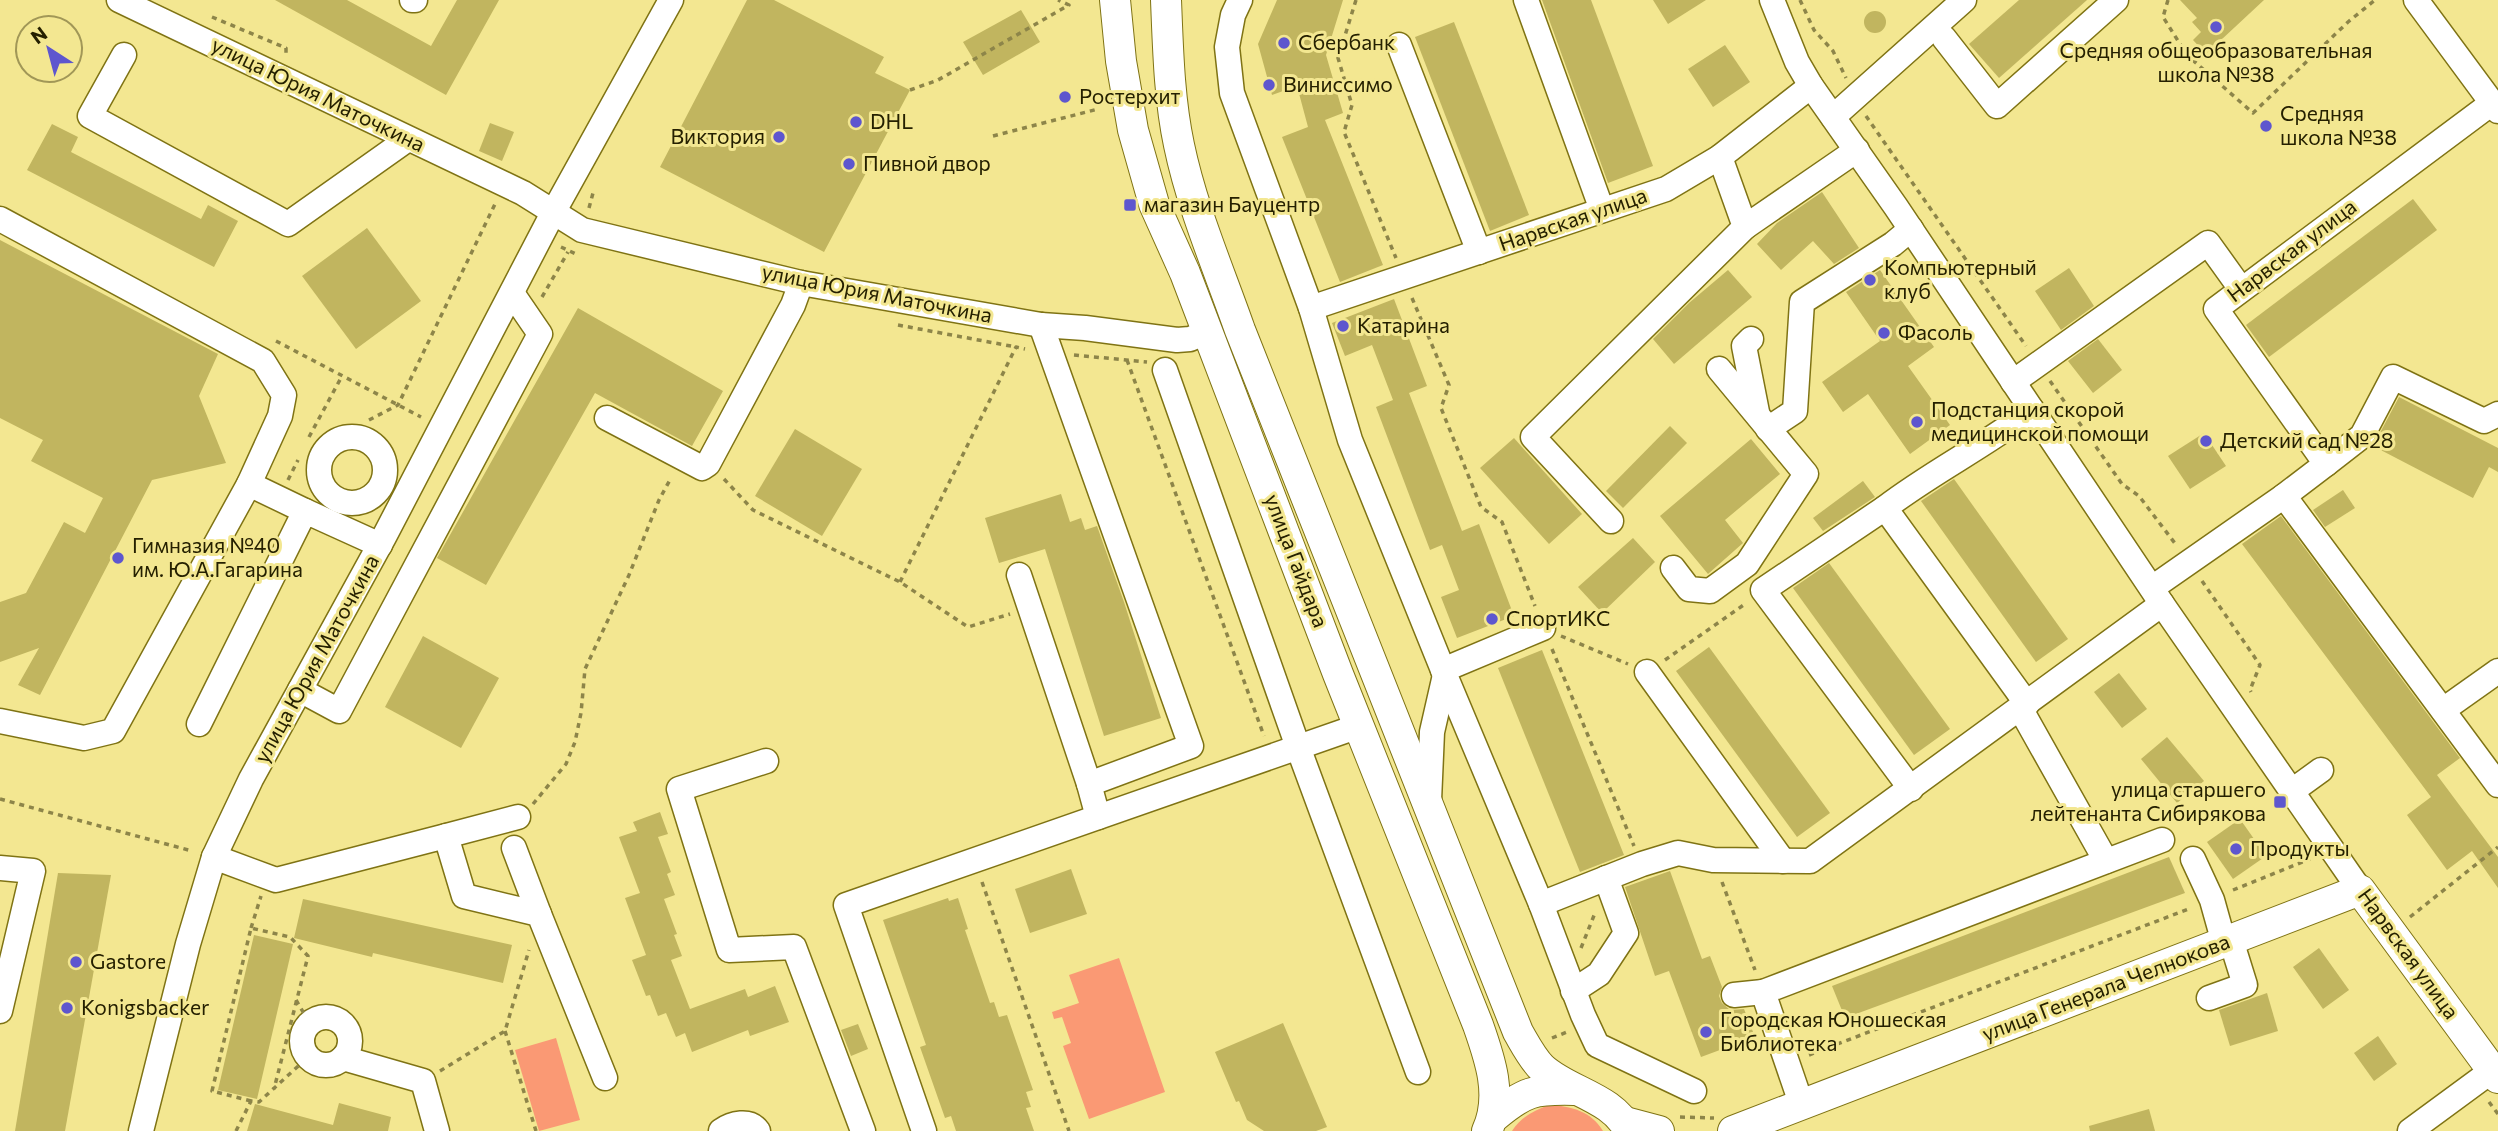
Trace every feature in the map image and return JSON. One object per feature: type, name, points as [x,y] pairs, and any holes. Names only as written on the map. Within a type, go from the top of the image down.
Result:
[{"type":"main road","name":"улица Гайдара","points":[[1115,0],[1121,61],[1142,168],[1154,204],[1185,273],[1359,726],[1478,1025],[1491,1063],[1495,1094],[1490,1124]]},
{"type":"main road","name":"улица Гайдара","points":[[1166,0],[1171,94],[1179,147],[1196,203],[1240,330],[1518,1032],[1542,1068],[1574,1090],[1611,1109],[1627,1127]]},
{"type":"main road","name":"улица Генерала Челнокова","points":[[1733,1131],[2360,890]]},
{"type":"main road","name":"Нарвская улица","points":[[2360,890],[2495,1074]]},
{"type":"main road","name":"улица Гайдара","points":[[1490,1124],[1519,1096],[1544,1089],[1574,1090]]},
{"type":"main road","points":[[1627,1127],[1659,1131]]},
{"type":"street","name":"улица Юрия Маточкина","points":[[119,0],[523,194],[582,230],[802,283],[1041,325],[1177,340],[1190,339],[1207,332]]},
{"type":"street","name":"улица Юрия Маточкина","points":[[141,1131],[188,944],[214,857],[251,779],[380,545],[554,211],[671,0]]},
{"type":"street","points":[[1240,0],[1233,15],[1227,47],[1232,93],[1311,308],[1350,440],[1541,904],[1570,981],[1597,1045],[1694,1091]]},
{"type":"street","points":[[1525,0],[1602,210]]},
{"type":"street","name":"Нарвская улица","points":[[1772,0],[1797,62],[1811,86],[2360,890]]},
{"type":"street","points":[[1833,117],[1964,0]]},
{"type":"street","points":[[1944,38],[1997,106],[2116,0]]},
{"type":"street","points":[[2416,0],[2495,107]]},
{"type":"street","points":[[1399,45],[1479,252]]},
{"type":"street","points":[[124,55],[90,116],[288,224],[408,139]]},
{"type":"street","name":"Нарвская улица","points":[[1311,308],[1666,189],[1720,157],[1811,86]]},
{"type":"street","name":"Нарвская улица","points":[[2326,464],[2216,309],[2495,107]]},
{"type":"street","points":[[1611,521],[1533,437],[1745,227],[1857,150]]},
{"type":"street","points":[[1720,157],[1745,227]]},
{"type":"street","points":[[0,219],[263,361],[284,395],[280,416],[249,484],[113,731],[84,738],[0,721]]},
{"type":"street","points":[[1763,422],[1795,411],[1802,302],[1893,244],[1910,229]]},
{"type":"street","points":[[2013,382],[2208,243],[2241,289]]},
{"type":"street","points":[[607,418],[702,468],[708,464],[793,306],[802,283]]},
{"type":"street","points":[[300,690],[339,711],[540,334],[512,293]]},
{"type":"street","points":[[1041,325],[1191,746],[1088,784]]},
{"type":"street","points":[[1751,339],[1744,346],[1763,422]]},
{"type":"street","points":[[1157,366],[1418,1072]]},
{"type":"street","points":[[1673,568],[1689,589],[1710,591],[1747,564],[1806,474],[1719,369]]},
{"type":"street","points":[[1541,904],[1607,883],[1642,864],[1678,853],[1713,860],[1810,862],[2024,706],[2157,596],[2362,436],[2393,377],[2484,421],[2498,414]]},
{"type":"street","points":[[1910,789],[1763,590],[1885,508],[1921,480],[2032,410]]},
{"type":"street","points":[[384,481],[408,491]]},
{"type":"street","points":[[249,484],[380,545]]},
{"type":"street","points":[[2284,496],[2498,785]]},
{"type":"street","points":[[1885,508],[2024,706],[2106,861]]},
{"type":"street","points":[[199,724],[304,511]]},
{"type":"street","points":[[1019,575],[1098,817]]},
{"type":"street","points":[[1444,673],[1543,628]]},
{"type":"street","points":[[2443,710],[2498,671]]},
{"type":"street","points":[[1429,812],[1432,732],[1444,673]]},
{"type":"street","points":[[1647,673],[1783,861]]},
{"type":"street","points":[[924,1131],[846,905],[1359,726]]},
{"type":"street","points":[[766,761],[679,789],[729,950],[794,947],[863,1131]]},
{"type":"street","points":[[2292,791],[2321,770]]},
{"type":"street","points":[[214,857],[276,880],[446,836],[525,811]]},
{"type":"street","points":[[446,836],[464,896],[539,914]]},
{"type":"street","points":[[1734,995],[1763,992],[2162,840]]},
{"type":"street","points":[[514,848],[605,1078]]},
{"type":"street","points":[[2193,859],[2245,985],[2209,998]]},
{"type":"street","points":[[0,868],[33,871],[0,1011]]},
{"type":"street","points":[[1570,981],[1599,974],[1626,933],[1607,883]]},
{"type":"street","points":[[1763,992],[1802,1106]]},
{"type":"street","points":[[325,1016],[343,1022],[350,1034],[348,1052],[336,1064],[322,1066],[307,1058],[300,1038],[309,1022],[325,1016]]},
{"type":"street","points":[[343,1058],[423,1081],[437,1131]]},
{"type":"street","points":[[2410,1131],[2495,1074]]},
{"type":"street","points":[[721,1131],[728,1126],[747,1123],[756,1126],[758,1131]]},
{"type":"path","points":[[909,90],[938,80],[1069,5],[1058,0]]},
{"type":"path","points":[[1356,0],[1338,58],[1352,105],[1344,132],[1449,386],[1441,408],[1481,507],[1502,522],[1543,628],[1642,864]]},
{"type":"path","points":[[1800,0],[1814,30],[1833,51],[1849,83]]},
{"type":"path","points":[[2168,0],[2163,17],[2187,55],[2253,113],[2348,22],[2375,0]]},
{"type":"path","points":[[993,136],[1098,109]]},
{"type":"path","points":[[369,421],[398,405],[499,195]]},
{"type":"path","points":[[900,582],[1016,348],[1127,360],[1157,366]]},
{"type":"path","points":[[1127,360],[1271,757]]},
{"type":"path","points":[[309,438],[342,376]]},
{"type":"path","points":[[525,811],[566,764],[575,742],[581,713],[585,669],[629,575],[659,500],[683,458]]},
{"type":"path","points":[[724,478],[753,510],[900,582],[968,627],[1031,608]]},
{"type":"path","points":[[1543,628],[1647,673],[1763,590]]},
{"type":"path","points":[[0,799],[214,857]]},
{"type":"path","points":[[2410,917],[2498,847]]},
{"type":"path","points":[[1807,1056],[2212,900],[2312,858]]},
{"type":"path","points":[[975,860],[1069,1131]]},
{"type":"path","points":[[1713,860],[1763,992]]},
{"type":"path","points":[[267,877],[251,928],[212,1091],[259,1102],[307,1058]]},
{"type":"path","points":[[1570,981],[1579,951],[1607,883]]},
{"type":"path","points":[[536,1131],[505,1031],[539,914]]},
{"type":"path","points":[[251,928],[290,937],[308,956],[274,1089]]},
{"type":"path","points":[[296,1000],[309,1022]]},
{"type":"path","points":[[423,1081],[505,1031]]},
{"type":"path","points":[[1546,1041],[1570,1031]]},
{"type":"path","points":[[236,1131],[251,1101]]},
{"type":"shaded area","points":[[1119,958],[1165,1092],[1089,1119],[1063,1046],[1071,1043],[1062,1017],[1054,1019],[1052,1012],[1079,1003],[1069,975]]},
{"type":"shaded area","points":[[556,1038],[580,1120],[539,1131],[515,1050]]},
{"type":"shaded area","points":[[1549,1105],[1580,1111],[1593,1119],[1603,1131],[1512,1131],[1528,1115]]},
{"type":"building","points":[[275,0],[347,0],[431,46],[457,0],[499,0],[446,95]]},
{"type":"building","name":"Виктория","points":[[747,0],[774,0],[884,57],[875,73],[910,90],[824,252],[660,167]]},
{"type":"building","points":[[1277,0],[1343,0],[1326,55],[1343,113],[1325,120],[1383,265],[1340,282],[1282,137],[1308,127],[1297,86],[1272,95],[1258,44]]},
{"type":"building","points":[[1542,0],[1591,0],[1653,166],[1608,183]]},
{"type":"building","points":[[1653,0],[1706,0],[1668,24]]},
{"type":"building","points":[[2019,0],[2087,0],[1999,78],[1969,44]]},
{"type":"building","name":"Средняя общеобразовательная школа №38","points":[[2180,0],[2264,0],[2206,54],[2193,40],[2201,32],[2192,22],[2197,18]]},
{"type":"building","points":[[1021,10],[1040,42],[983,75],[963,42]]},
{"type":"building","points":[[1875,11],[1883,14],[1886,22],[1883,30],[1875,33],[1867,30],[1864,22],[1867,14]]},
{"type":"building","points":[[1454,22],[1529,215],[1490,231],[1415,37]]},
{"type":"building","points":[[1725,45],[1750,82],[1713,107],[1688,69]]},
{"type":"building","points":[[490,123],[514,132],[502,161],[479,151]]},
{"type":"building","points":[[52,124],[78,137],[71,152],[201,219],[208,205],[238,221],[214,267],[27,170]]},
{"type":"building","points":[[1822,192],[1859,248],[1834,264],[1813,241],[1781,270],[1757,244],[1777,223]]},
{"type":"building","points":[[2413,199],[2437,230],[2269,357],[2246,325]]},
{"type":"building","points":[[367,228],[421,301],[356,349],[302,276]]},
{"type":"building","name":"Гимназия №40 им. Ю.А.Гагарина","points":[[0,240],[218,354],[199,396],[226,463],[152,480],[40,695],[18,685],[39,648],[0,662],[0,602],[26,593],[64,522],[85,533],[103,498],[31,461],[43,440],[0,418]]},
{"type":"building","points":[[2069,268],[2094,306],[2061,330],[2035,291]]},
{"type":"building","points":[[1728,270],[1752,297],[1674,364],[1653,339],[1689,303]]},
{"type":"building","points":[[1880,270],[1934,347],[1908,366],[1950,425],[1910,454],[1868,394],[1843,412],[1822,382],[1880,341],[1846,292]]},
{"type":"building","points":[[1394,299],[1427,386],[1409,393],[1462,531],[1479,524],[1514,616],[1457,638],[1441,597],[1459,590],[1442,545],[1430,550],[1376,407],[1393,400],[1372,345],[1345,356],[1332,323]]},
{"type":"building","points":[[578,308],[723,391],[692,446],[595,393],[486,585],[437,558]]},
{"type":"building","points":[[2098,339],[2122,370],[2093,393],[2068,361]]},
{"type":"building","points":[[2399,397],[2498,448],[2498,472],[2489,467],[2473,498],[2373,446]]},
{"type":"building","points":[[1670,426],[1687,443],[1623,508],[1606,491]]},
{"type":"building","points":[[795,429],[862,469],[822,536],[755,496]]},
{"type":"building","points":[[2204,433],[2226,466],[2190,489],[2168,456]]},
{"type":"building","points":[[1514,438],[1582,514],[1549,544],[1480,468]]},
{"type":"building","points":[[1751,439],[1780,474],[1725,520],[1743,543],[1708,574],[1660,516]]},
{"type":"building","points":[[1954,479],[2068,639],[2036,662],[1921,501]]},
{"type":"building","points":[[1863,481],[1875,497],[1823,531],[1813,518]]},
{"type":"building","points":[[2343,490],[2355,508],[2325,527],[2313,510]]},
{"type":"building","points":[[1061,494],[1070,522],[1081,518],[1085,530],[1097,526],[1161,718],[1104,736],[1045,549],[999,563],[985,518]]},
{"type":"building","points":[[2281,516],[2460,758],[2437,775],[2498,857],[2498,888],[2472,851],[2447,870],[2407,815],[2431,797],[2242,544]]},
{"type":"building","points":[[1633,538],[1655,562],[1602,613],[1578,587]]},
{"type":"building","points":[[1829,563],[1950,729],[1914,755],[1793,588]]},
{"type":"building","points":[[423,636],[499,678],[461,748],[385,707]]},
{"type":"building","points":[[1709,647],[1830,813],[1797,837],[1676,671]]},
{"type":"building","points":[[1542,650],[1624,855],[1580,872],[1498,668]]},
{"type":"building","points":[[2119,673],[2147,709],[2122,728],[2094,692]]},
{"type":"building","points":[[2167,737],[2204,781],[2177,803],[2141,759]]},
{"type":"building","points":[[660,812],[668,834],[658,837],[671,872],[667,874],[675,895],[664,899],[682,956],[671,960],[690,1009],[745,989],[748,997],[775,986],[789,1022],[750,1036],[748,1030],[692,1052],[685,1033],[676,1037],[666,1013],[658,1016],[650,995],[646,996],[632,960],[646,955],[625,898],[640,893],[619,837],[637,831],[633,822]]},
{"type":"building","name":"Продукты","points":[[2240,819],[2266,856],[2233,879],[2207,842]]},
{"type":"building","points":[[2169,857],[2185,893],[1845,1018],[1832,986]]},
{"type":"building","points":[[1071,869],[1087,914],[1030,933],[1015,889]]},
{"type":"building","points":[[1670,871],[1702,959],[1710,956],[1722,987],[1719,996],[1722,1003],[1730,1010],[1744,1009],[1755,1037],[1701,1057],[1669,971],[1655,976],[1625,887]]},
{"type":"building","points":[[58,873],[111,875],[65,1131],[15,1131]]},
{"type":"building","points":[[948,898],[949,901],[958,898],[968,929],[965,930],[990,1003],[994,1002],[999,1017],[1007,1015],[1033,1090],[1026,1092],[1031,1107],[1026,1108],[1034,1131],[956,1131],[951,1116],[945,1118],[920,1047],[926,1045],[883,920]]},
{"type":"building","points":[[303,899],[512,945],[503,983],[373,953],[372,957],[294,938]]},
{"type":"building","points":[[254,935],[293,944],[257,1099],[218,1090]]},
{"type":"building","points":[[2319,948],[2349,990],[2323,1009],[2293,967]]},
{"type":"building","points":[[2267,993],[2278,1031],[2230,1046],[2219,1010]]},
{"type":"building","points":[[1283,1023],[1327,1127],[1316,1131],[1264,1131],[1247,1120],[1239,1101],[1236,1102],[1215,1052]]},
{"type":"building","points":[[858,1024],[868,1049],[851,1056],[841,1030]]},
{"type":"building","points":[[2378,1036],[2397,1064],[2374,1081],[2354,1053]]},
{"type":"building","points":[[339,1103],[391,1117],[388,1131],[247,1131],[255,1104],[333,1125]]},
{"type":"building","points":[[2149,1109],[2155,1131],[2090,1131],[2089,1126]]},
{"type":"place","name":"Средняя общеобразовательная школа №38","points":[[2216,27]]},
{"type":"place","name":"Сбербанк","points":[[1284,43]]},
{"type":"place","name":"Виниссимо","points":[[1269,85]]},
{"type":"place","name":"Ростерхит","points":[[1065,97]]},
{"type":"place","name":"DHL","points":[[856,122]]},
{"type":"place","name":"Средняя школа №38","points":[[2266,126]]},
{"type":"place","name":"Виктория","points":[[779,137]]},
{"type":"place","name":"Пивной двор","points":[[849,164]]},
{"type":"place","name":"магазин Бауцентр","points":[[1130,205]]},
{"type":"place","name":"Компьютерный клуб","points":[[1870,280]]},
{"type":"place","name":"Катарина","points":[[1343,326]]},
{"type":"place","name":"Фасоль","points":[[1884,333]]},
{"type":"place","name":"Подстанция скорой медицинской помощи","points":[[1917,422]]},
{"type":"place","name":"Детский сад №28","points":[[2206,441]]},
{"type":"place","name":"Гимназия №40 им. Ю.А.Гагарина","points":[[118,558]]},
{"type":"place","name":"СпортИКС","points":[[1492,619]]},
{"type":"place","name":"улица старшего лейтенанта Сибирякова","points":[[2280,802]]},
{"type":"place","name":"Продукты","points":[[2236,849]]},
{"type":"place","name":"Gastore","points":[[76,962]]},
{"type":"place","name":"Konigsbacker","points":[[67,1008]]},
{"type":"place","name":"Городская Юношеская Библиотека","points":[[1706,1032]]}]
